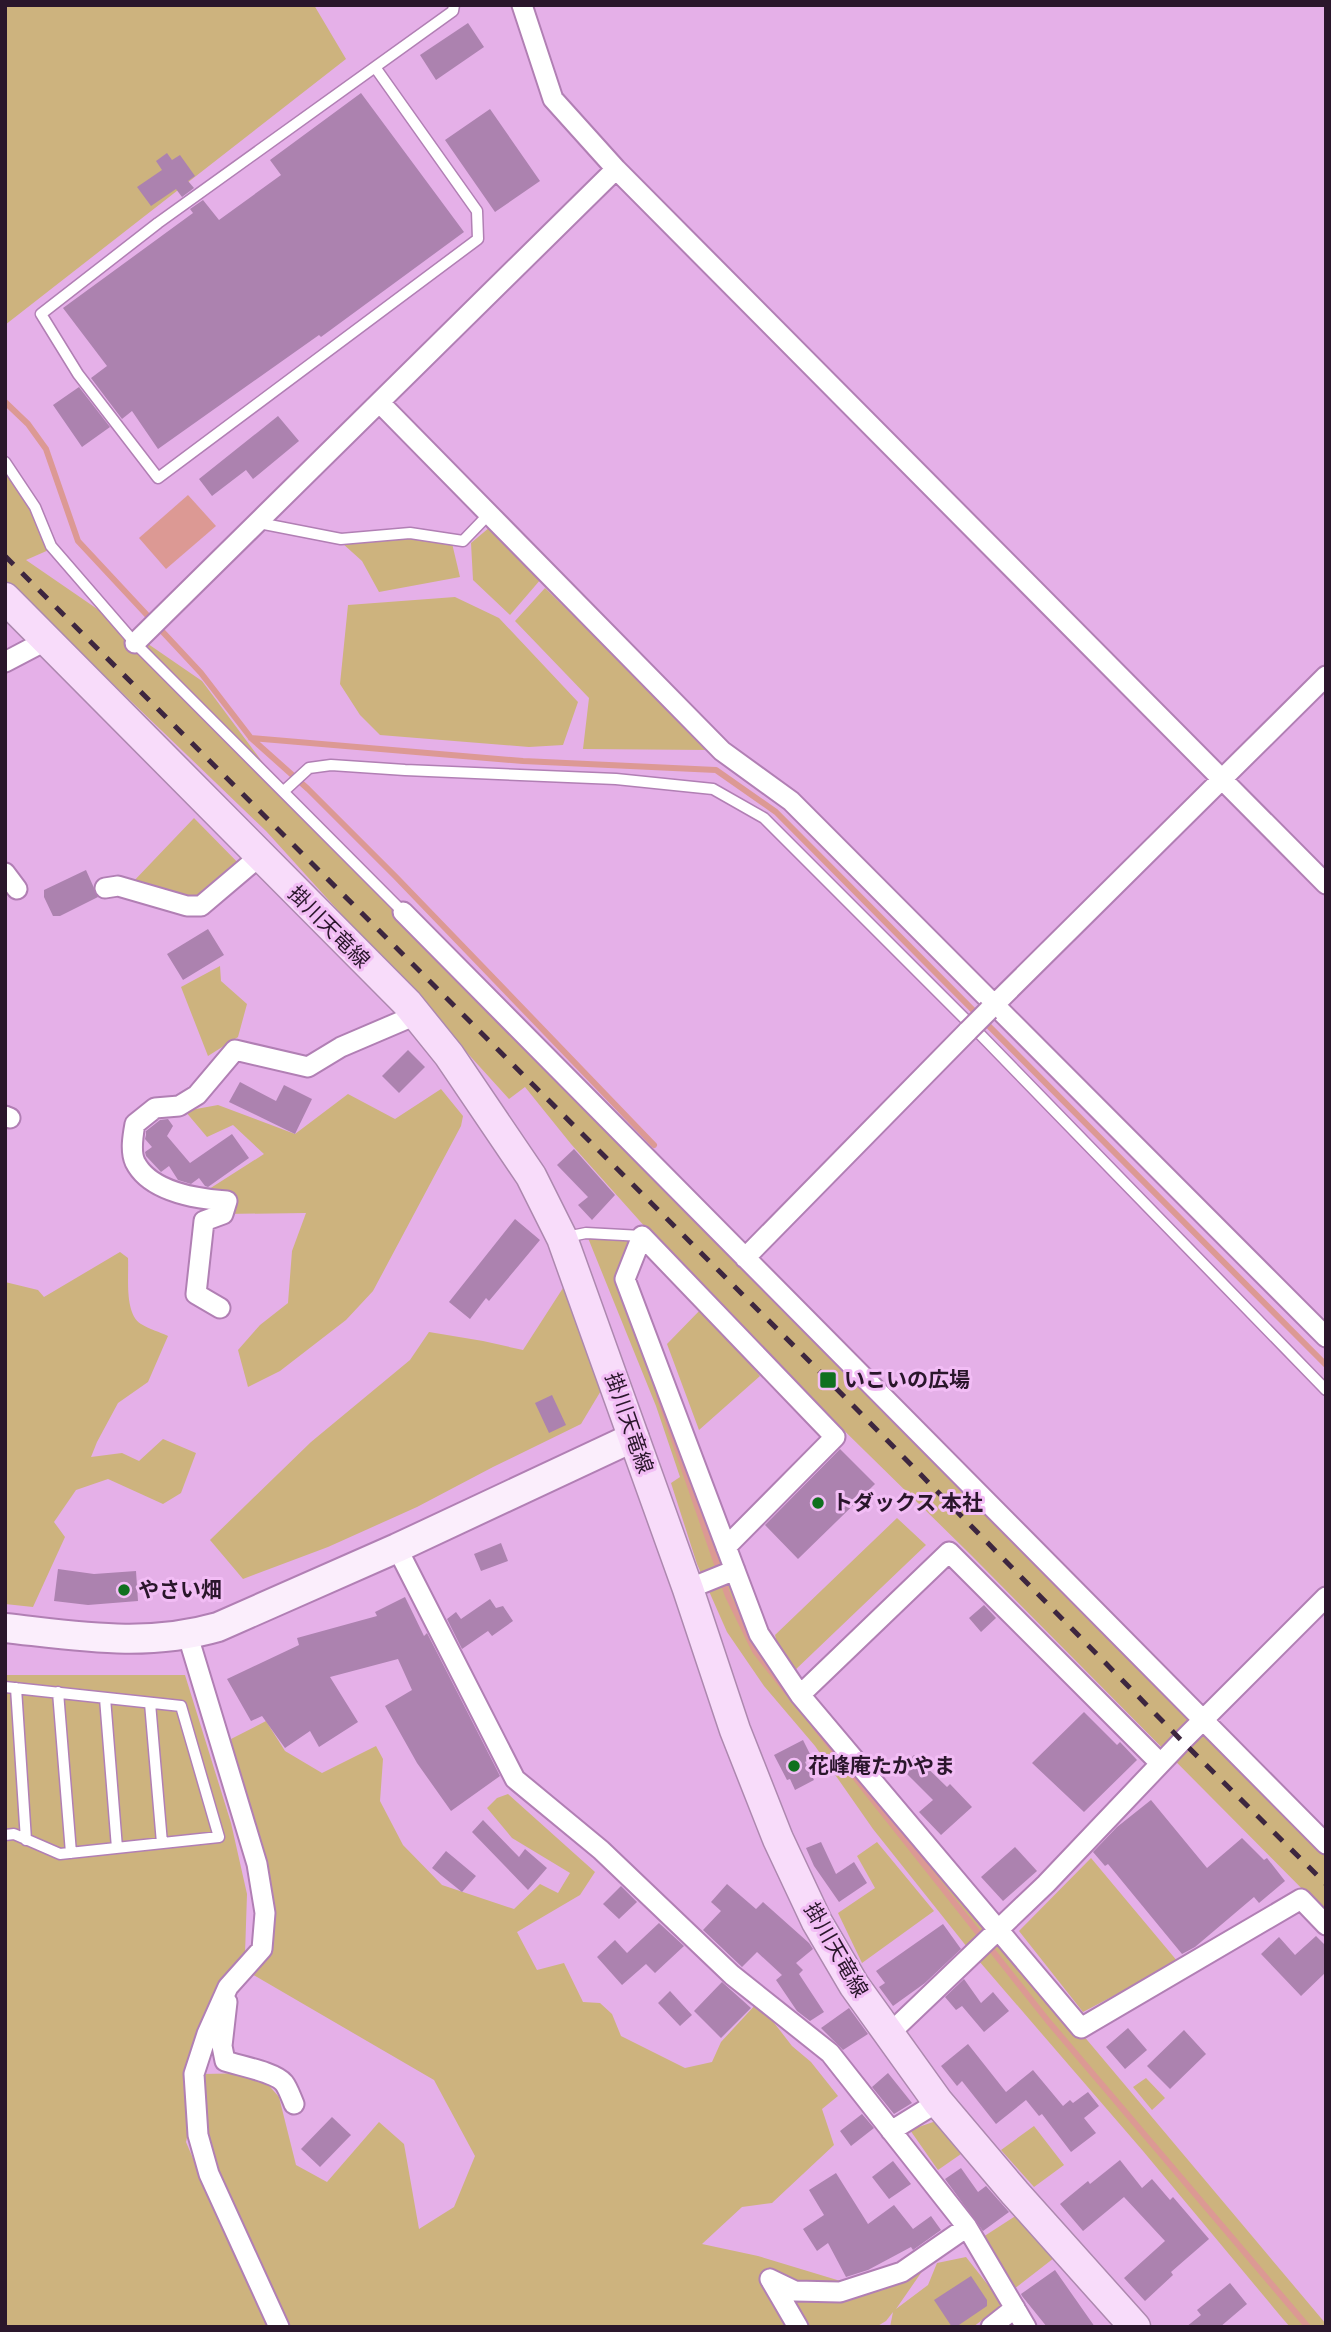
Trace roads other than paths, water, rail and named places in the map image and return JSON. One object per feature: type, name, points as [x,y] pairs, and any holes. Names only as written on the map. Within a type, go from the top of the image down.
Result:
[{"type":"main road","name":"掛川天竜線","points":[[5,598],[416,1015],[449,1055],[531,1176],[562,1238],[634,1437],[696,1586],[735,1730],[778,1839],[817,1922],[854,1985],[938,2102],[1135,2327]]},
{"type":"street","points":[[522,5],[553,99],[616,169],[1326,884]]},
{"type":"street","points":[[141,637],[616,169]]},
{"type":"street","points":[[380,403],[722,751],[791,801],[992,1007],[1326,1337]]},
{"type":"street","points":[[5,662],[47,640]]},
{"type":"street","points":[[745,1258],[992,1007],[1326,676]]},
{"type":"street","points":[[105,888],[118,886],[187,906],[201,906],[265,861]]},
{"type":"street","points":[[202,918],[265,861]]},
{"type":"street","points":[[5,873],[17,889]]},
{"type":"street","points":[[403,912],[1326,1844]]},
{"type":"street","points":[[220,1308],[196,1294],[204,1222],[223,1214],[227,1201],[195,1198],[172,1191],[142,1171],[134,1157],[132,1140],[135,1124],[155,1108],[179,1106],[197,1095],[235,1049],[308,1067],[341,1047],[416,1015]]},
{"type":"street","points":[[726,1547],[835,1437],[642,1236],[625,1279],[733,1571],[759,1634],[800,1695],[995,1933],[1081,2028],[1301,1899],[1326,1925]]},
{"type":"street","points":[[5,1628],[127,1640],[188,1636],[218,1627],[397,1548],[634,1437]]},
{"type":"street","points":[[397,1548],[516,1779],[601,1850],[732,1975],[830,2053],[967,2227],[1027,2327]]},
{"type":"street","points":[[800,1695],[949,1552],[1160,1763]]},
{"type":"street","points":[[696,1586],[733,1571]]},
{"type":"street","points":[[888,2035],[1046,1884],[1160,1763],[1326,1597]]},
{"type":"street","points":[[188,1636],[257,1864],[265,1913],[262,1949],[228,1987],[207,2034],[194,2074],[198,2135],[209,2174],[279,2327]]},
{"type":"street","points":[[228,1987],[222,2046],[225,2061],[249,2070],[266,2071],[283,2082],[294,2104]]},
{"type":"street","points":[[891,2131],[938,2102]]},
{"type":"street","points":[[798,2327],[770,2279],[794,2291],[840,2292],[902,2272],[967,2227]]},
{"type":"street","points":[[991,2327],[1015,2308]]},
{"type":"lane","points":[[377,70],[477,211],[478,239],[158,478],[78,374],[41,314],[158,223],[453,11],[454,5]]},
{"type":"lane","points":[[5,462],[35,507],[51,546],[287,788],[403,912]]},
{"type":"lane","points":[[258,523],[341,539],[410,533],[463,541],[489,514]]},
{"type":"lane","points":[[287,788],[309,768],[331,765],[616,779],[713,789],[764,818],[1326,1390]]},
{"type":"lane","points":[[562,1238],[586,1233],[642,1236]]},
{"type":"lane","points":[[5,1835],[14,1834],[26,1840],[60,1854],[219,1837],[181,1706],[11,1688],[26,1840]]},
{"type":"lane","points":[[58,1692],[71,1853]]},
{"type":"lane","points":[[105,1698],[117,1848]]},
{"type":"lane","points":[[150,1703],[162,1843]]},
{"type":"waterway","points":[[5,402],[28,424],[46,449],[78,541],[201,673],[251,738],[308,789],[396,877],[654,1145]]},
{"type":"waterway","points":[[251,738],[523,761],[716,770],[776,812],[1326,1365]]},
{"type":"waterway","points":[[659,1396],[728,1596],[755,1651],[787,1692]]},
{"type":"waterway","points":[[816,1728],[1048,2021],[1308,2327]]},
{"type":"railway","points":[[5,556],[828,1380],[1326,1884]]},
{"type":"place","name":"いこいの広場","points":[[828,1380]]},
{"type":"place","name":"トダックス 本社","points":[[818,1503]]},
{"type":"place","name":"やさい畑","points":[[124,1590]]},
{"type":"place","name":"花峰庵たかやま","points":[[794,1766]]}]
